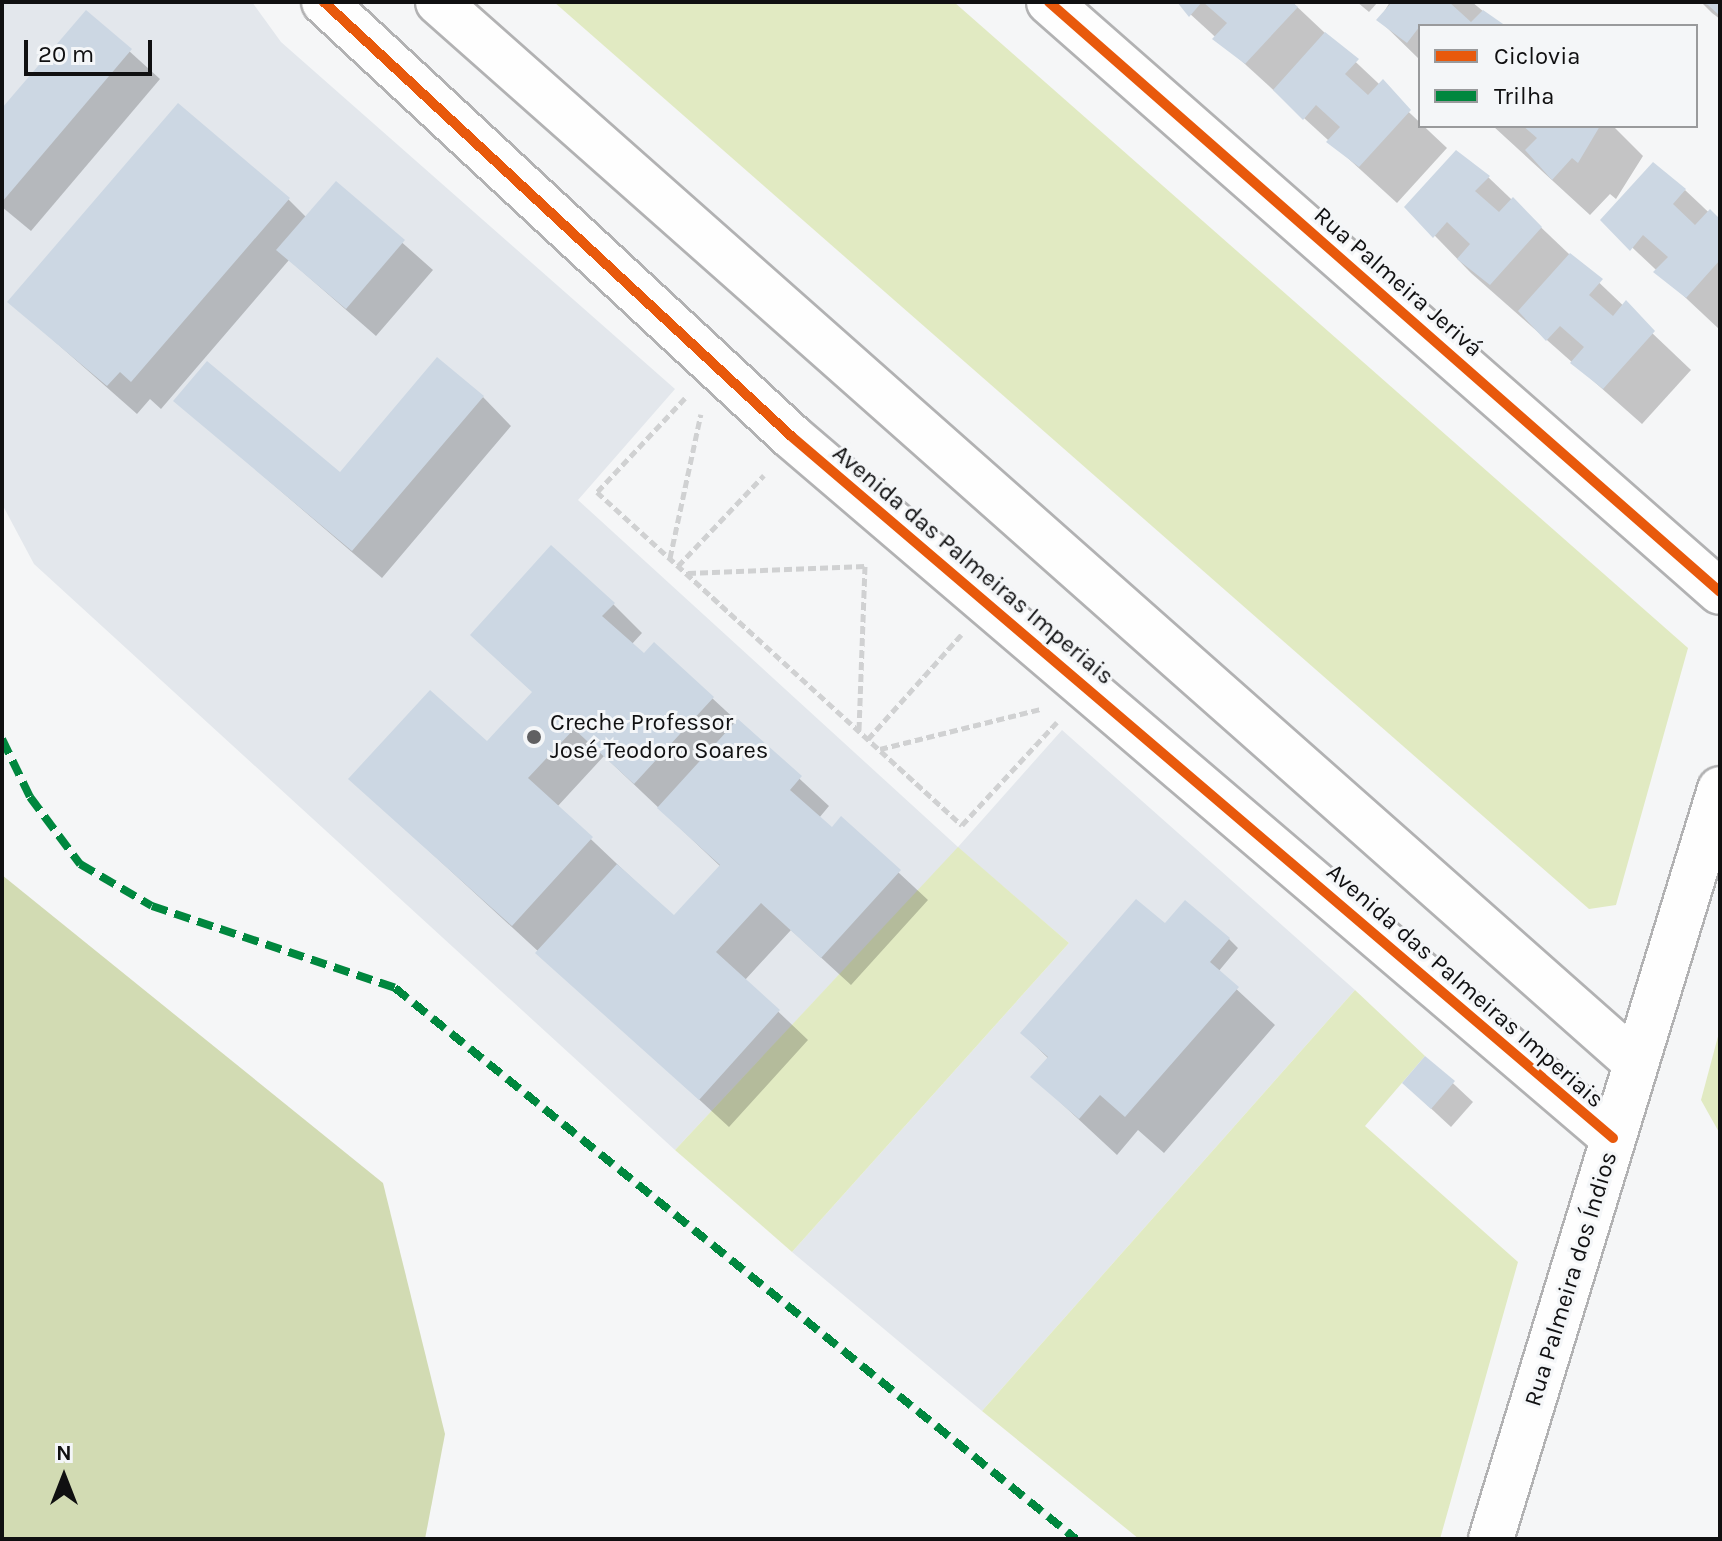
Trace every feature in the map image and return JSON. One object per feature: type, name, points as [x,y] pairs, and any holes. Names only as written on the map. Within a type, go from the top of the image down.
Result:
[{"type":"street","name":"Avenida das Palmeiras Imperiais","points":[[324,2],[791,436],[1613,1138]]},
{"type":"street","points":[[438,2],[1636,1063]]},
{"type":"street","name":"Rua Palmeira Jerivá","points":[[1049,2],[1720,592]]},
{"type":"street","name":"Rua Palmeira dos Índios","points":[[1491,1539],[1720,789]]},
{"type":"path","points":[[694,389],[597,492],[962,825],[1064,715]]},
{"type":"path","points":[[670,558],[705,397]]},
{"type":"path","points":[[678,566],[764,475]]},
{"type":"path","points":[[687,574],[865,566],[859,731]]},
{"type":"path","points":[[868,739],[967,628]]},
{"type":"path","points":[[879,749],[1054,706]]},
{"type":"shaded area","points":[[2,2],[252,2],[281,42],[675,389],[578,500],[958,847],[1062,730],[1355,990],[982,1411],[792,1252],[1069,943],[958,848],[675,1150],[34,564],[2,504]]},
{"type":"green space","points":[[554,2],[954,2],[1688,648],[1616,905],[1589,909]]},
{"type":"green space","points":[[958,847],[1069,943],[792,1252],[675,1150]]},
{"type":"green space","points":[[2,875],[383,1183],[445,1434],[425,1539],[2,1539]]},
{"type":"green space","points":[[1355,990],[1425,1056],[1365,1126],[1518,1262],[1440,1539],[1139,1539],[982,1411]]},
{"type":"green space","points":[[1720,1029],[1720,1134],[1701,1100]]},
{"type":"building","points":[[1177,2],[1202,2],[1189,17]]},
{"type":"building","points":[[1203,2],[1292,2],[1298,7],[1245,64],[1212,39],[1227,23]]},
{"type":"building","points":[[1392,2],[1449,2],[1471,22],[1483,10],[1503,24],[1418,24],[1407,43],[1376,20]]},
{"type":"building","points":[[1700,2],[1720,2],[1720,16],[1708,5]]},
{"type":"building","points":[[86,10],[132,49],[2,202],[2,108]]},
{"type":"building","points":[[1325,32],[1359,59],[1345,74],[1368,95],[1383,79],[1411,110],[1359,167],[1326,142],[1340,127],[1316,105],[1303,120],[1273,90]]},
{"type":"building","points":[[178,103],[290,198],[131,382],[120,372],[107,386],[7,302]]},
{"type":"building","points":[[1525,128],[1599,128],[1578,163],[1572,158],[1552,180],[1525,150],[1537,138]]},
{"type":"building","points":[[1456,150],[1490,176],[1475,191],[1499,212],[1513,197],[1542,227],[1490,285],[1457,259],[1470,244],[1447,222],[1433,238],[1404,207]]},
{"type":"building","points":[[1653,162],[1686,189],[1673,204],[1695,225],[1710,209],[1719,218],[1720,260],[1686,298],[1653,272],[1668,257],[1643,235],[1630,251],[1600,220]]},
{"type":"building","points":[[336,181],[405,240],[346,309],[276,250]]},
{"type":"building","points":[[1570,253],[1603,279],[1589,295],[1613,316],[1626,300],[1655,331],[1603,389],[1570,363],[1584,347],[1560,326],[1546,341],[1518,311]]},
{"type":"building","points":[[437,357],[484,396],[352,551],[173,401],[207,361],[340,472]]},
{"type":"building","points":[[551,545],[615,603],[602,616],[644,653],[654,642],[714,697],[634,784],[574,729],[528,778],[593,837],[512,926],[348,779],[430,690],[487,741],[532,692],[470,635]]},
{"type":"building","points":[[738,719],[802,776],[790,790],[832,827],[841,816],[901,870],[821,958],[761,903],[716,952],[780,1010],[699,1100],[535,953],[617,864],[674,915],[720,865],[657,808]]},
{"type":"building","points":[[1136,899],[1165,923],[1185,900],[1230,938],[1210,962],[1239,987],[1125,1117],[1100,1095],[1079,1119],[1030,1077],[1048,1057],[1020,1033]]},
{"type":"building","points":[[1425,1056],[1455,1081],[1431,1109],[1402,1083]]},
{"type":"marked path","points":[[2,739],[30,797],[80,864],[152,906],[395,988],[1076,1539]]},
{"type":"cycle path","points":[[324,2],[791,436],[1613,1138]]},
{"type":"cycle path","points":[[1049,2],[1720,592]]},
{"type":"place","name":"Creche Professor José Teodoro Soares","points":[[534,737]]}]
